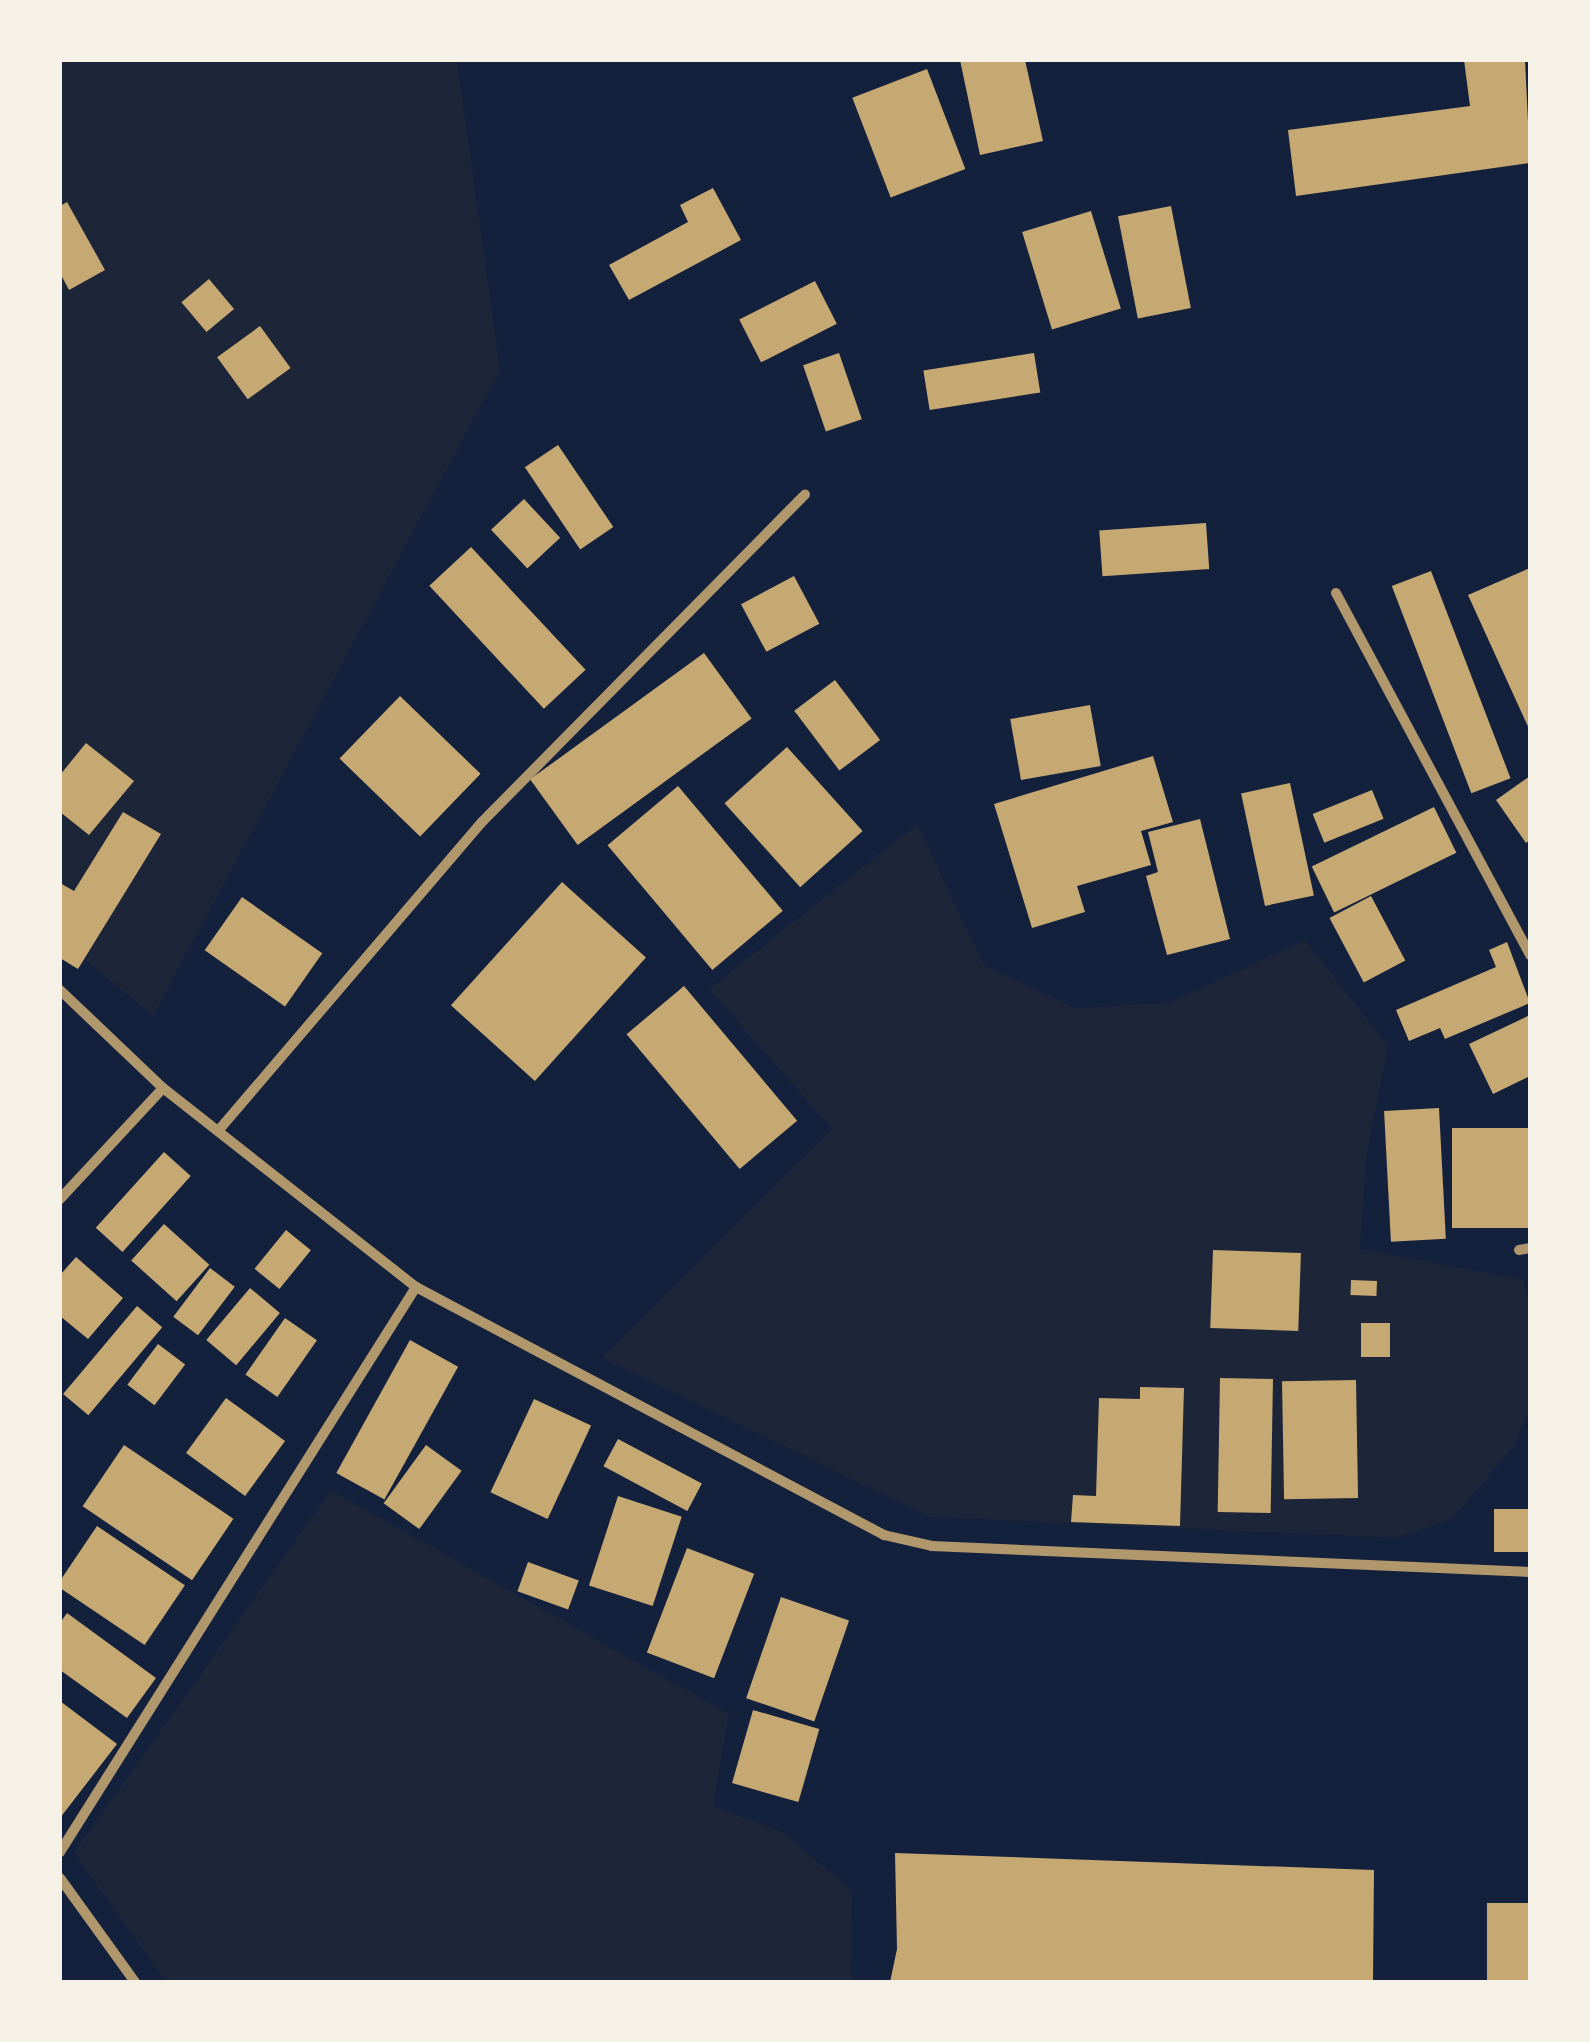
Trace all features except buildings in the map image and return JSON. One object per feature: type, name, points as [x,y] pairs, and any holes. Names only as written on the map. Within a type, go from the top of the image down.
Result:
[{"type":"street","points":[[218,1131],[482,822],[805,495]]},
{"type":"street","points":[[1336,593],[1530,955]]},
{"type":"street","points":[[60,990],[163,1088],[416,1287],[884,1534],[932,1546],[1530,1572]]},
{"type":"street","points":[[60,1199],[163,1088]]},
{"type":"street","points":[[60,1852],[416,1287]]},
{"type":"street","points":[[60,1878],[135,1982]]},
{"type":"shaded area","points":[[60,60],[457,60],[500,370],[153,1016],[60,939]]},
{"type":"shaded area","points":[[917,824],[984,965],[1075,1008],[1168,1003],[1305,940],[1388,1046],[1367,1152],[1360,1249],[1523,1280],[1530,1310],[1530,1407],[1514,1446],[1452,1519],[1397,1538],[930,1517],[602,1358],[832,1129],[709,989]]},
{"type":"shaded area","points":[[331,1490],[729,1714],[713,1806],[783,1832],[852,1891],[851,1982],[166,1982],[74,1853]]}]
